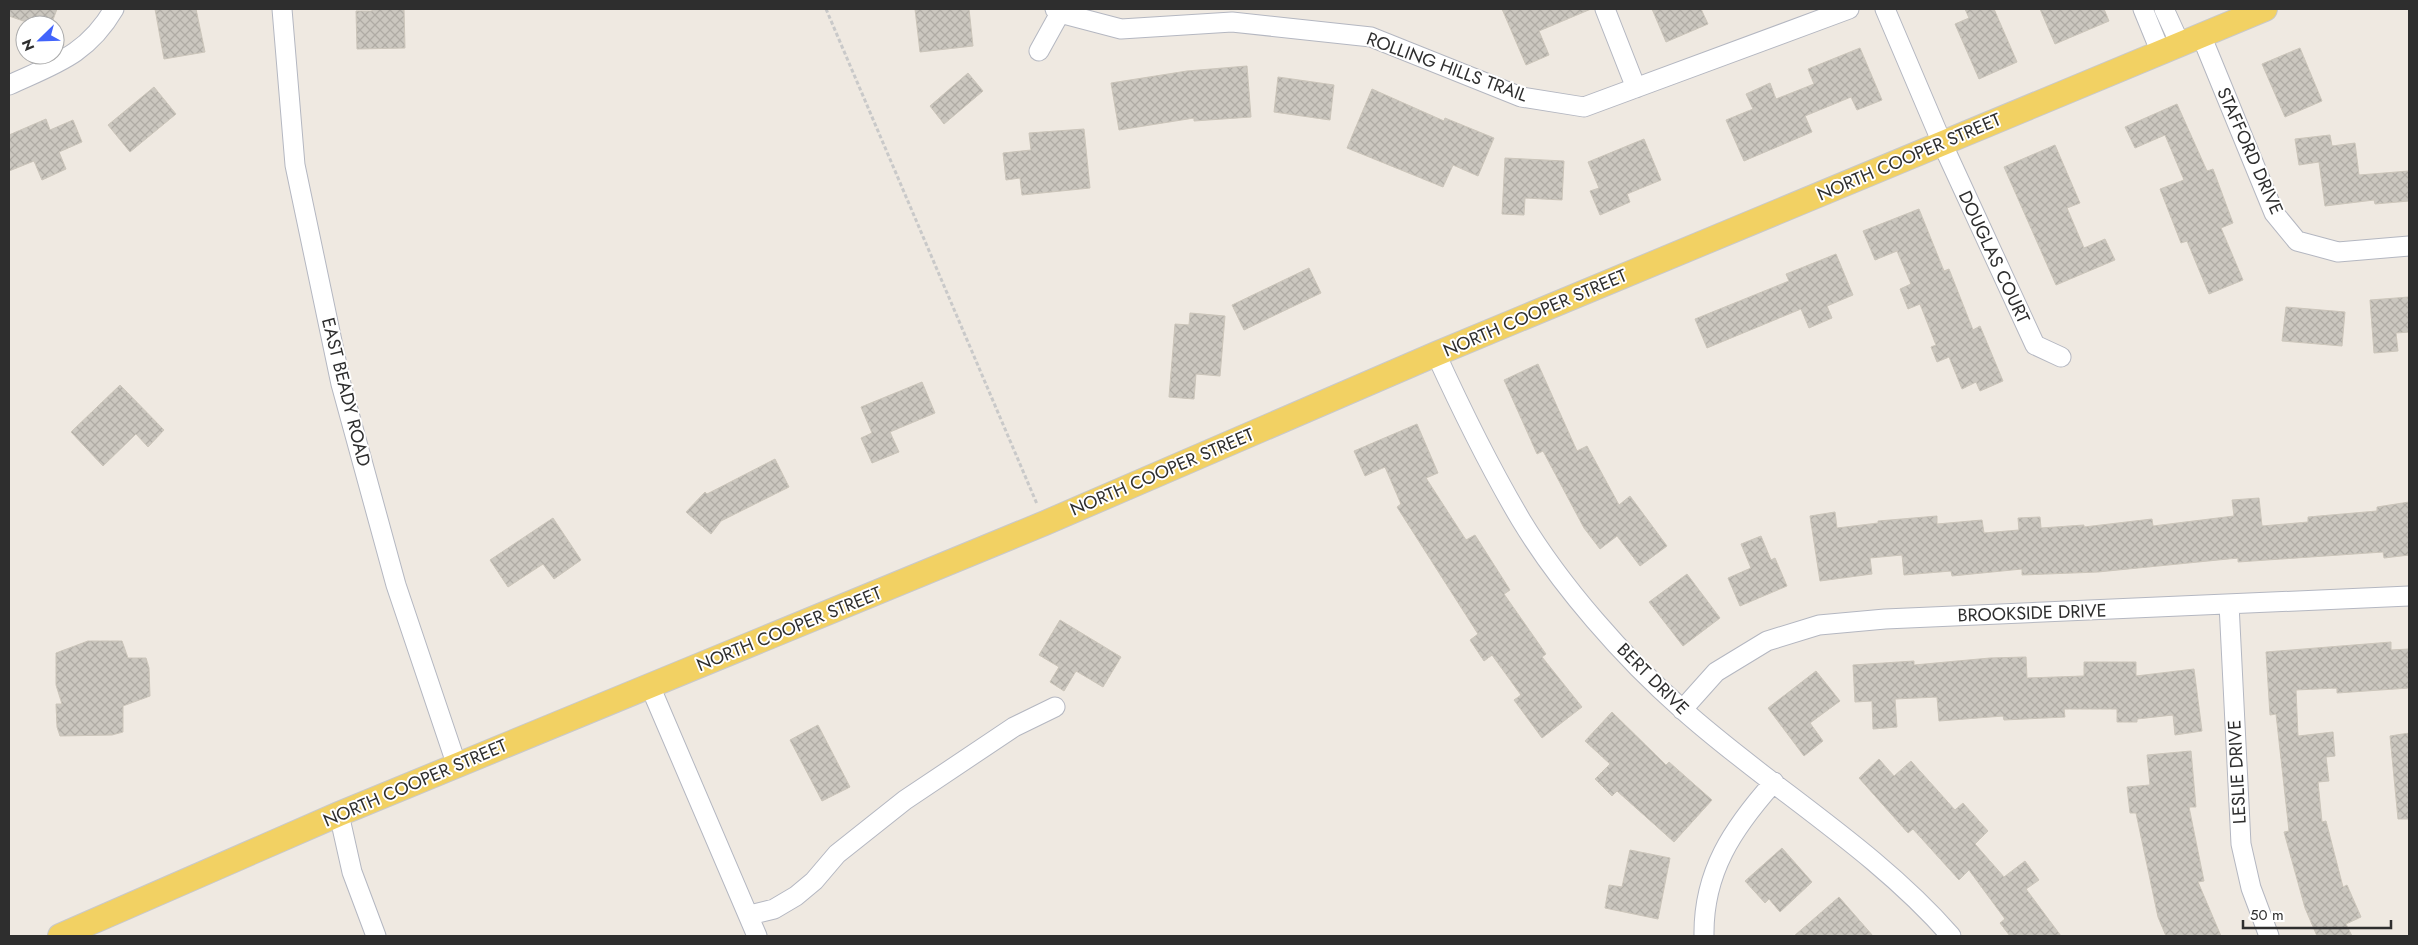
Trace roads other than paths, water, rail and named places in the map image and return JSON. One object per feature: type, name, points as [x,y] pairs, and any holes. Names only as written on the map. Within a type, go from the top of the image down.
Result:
[{"type":"main road","name":"NORTH COOPER STREET","points":[[60,936],[339,814],[1045,523],[1436,354],[2265,9]]},
{"type":"street","points":[[9,85],[72,57],[102,30],[114,9]]},
{"type":"street","name":"EAST BEADY ROAD","points":[[282,9],[295,165],[341,384],[396,585],[457,766]]},
{"type":"street","points":[[1605,9],[1636,88]]},
{"type":"street","name":"ROLLING HILLS TRAIL","points":[[1039,51],[1058,11],[1121,28],[1232,22],[1372,37],[1521,96],[1584,107],[1849,9]]},
{"type":"street","name":"DOUGLAS COURT","points":[[1885,9],[1942,143],[2034,345],[2061,357]]},
{"type":"street","points":[[2143,9],[2180,44]]},
{"type":"street","points":[[2164,9],[2180,44]]},
{"type":"street","name":"STAFFORD DRIVE","points":[[2180,44],[2274,213],[2297,241],[2338,252],[2409,246]]},
{"type":"street","name":"BERT DRIVE","points":[[1436,354],[1477,442],[1522,521],[1574,595],[1637,666],[1682,710],[1833,828],[1925,907],[1951,936]]},
{"type":"street","name":"BROOKSIDE DRIVE","points":[[1682,710],[1716,672],[1767,641],[1819,625],[1885,619],[2409,596]]},
{"type":"street","name":"LESLIE DRIVE","points":[[2229,604],[2241,844],[2251,888],[2269,936]]},
{"type":"street","points":[[650,686],[750,915],[757,936]]},
{"type":"street","points":[[750,915],[774,909],[796,896],[814,881],[837,854],[905,800],[1014,727],[1055,707]]},
{"type":"street","points":[[1704,936],[1706,902],[1714,870],[1730,838],[1750,809],[1774,782]]},
{"type":"street","points":[[339,814],[352,872],[376,936]]}]
